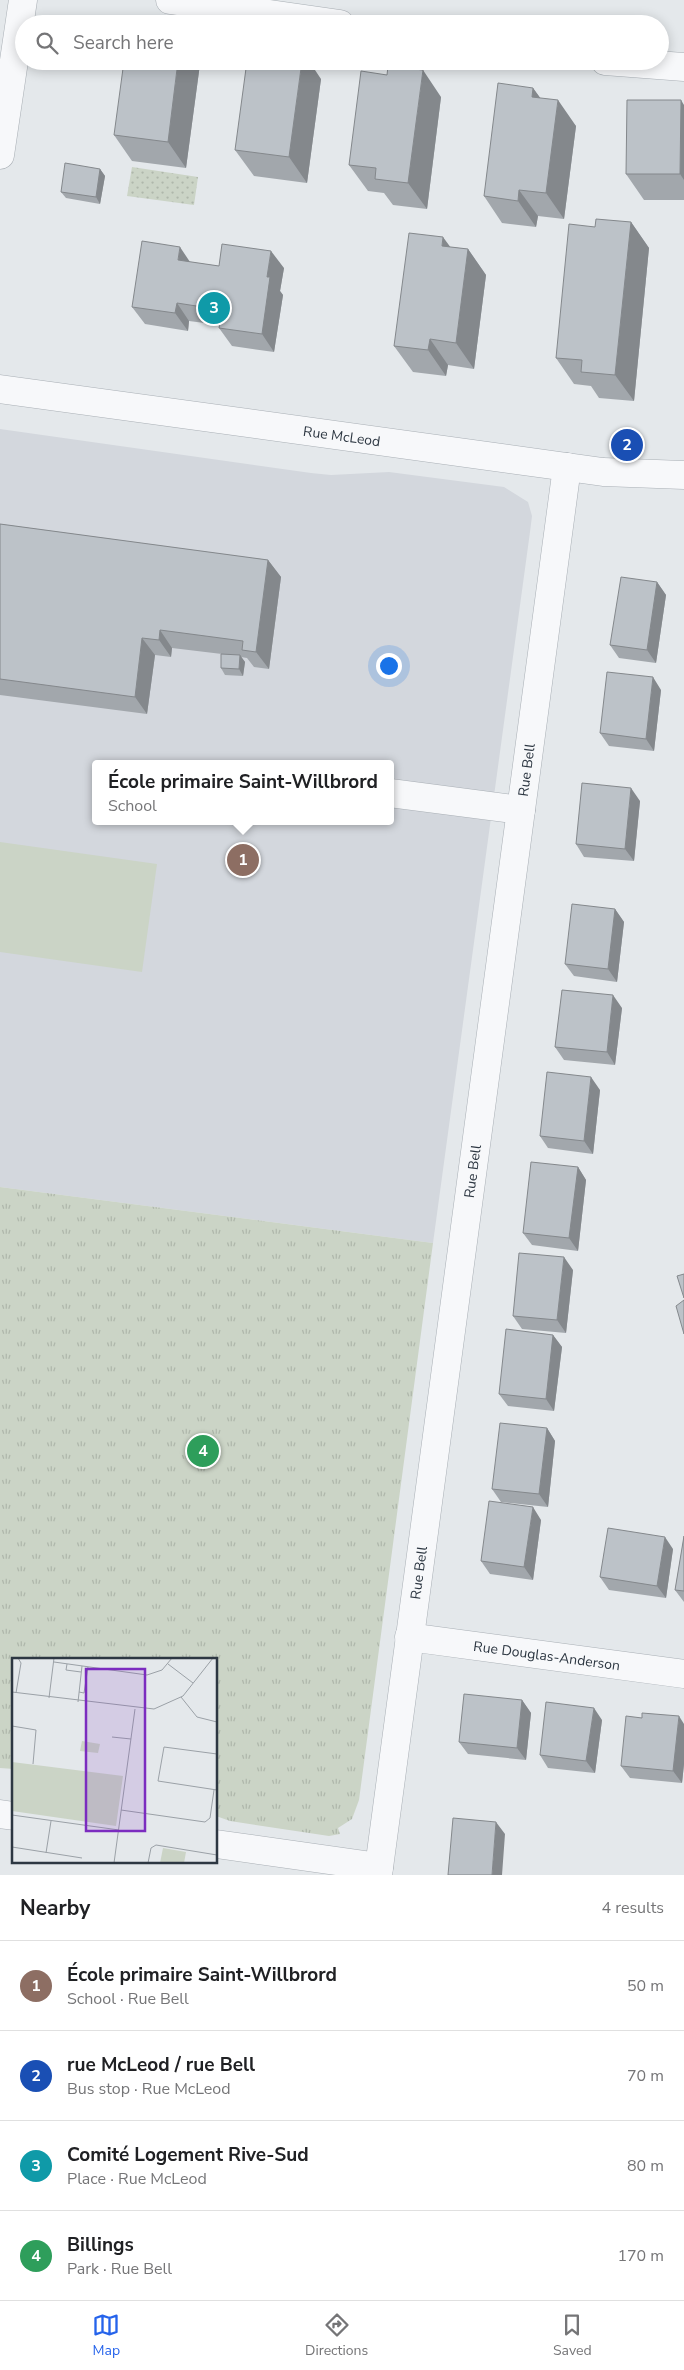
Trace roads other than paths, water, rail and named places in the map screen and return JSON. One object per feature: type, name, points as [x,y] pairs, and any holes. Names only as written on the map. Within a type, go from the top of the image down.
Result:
[{"type":"street","points":[[21,15],[23,0]]},
{"type":"street","points":[[170,0],[276,15]]},
{"type":"street","points":[[0,155],[15,54]]},
{"type":"street","points":[[669,66],[684,67]]},
{"type":"street","name":"Rue McLeod","points":[[0,389],[567,467],[611,472],[684,475]]},
{"type":"street","name":"Rue Bell","points":[[379,1871],[567,467]]},
{"type":"street","points":[[394,794],[521,810]]},
{"type":"street","name":"Rue Douglas-Anderson","points":[[409,1637],[684,1674]]},
{"type":"street","points":[[218,1844],[379,1871]]},
{"type":"place","name":"Comité Logement Rive-Sud","points":[[214,308]]},
{"type":"place","name":"rue McLeod / rue Bell","points":[[627,445]]},
{"type":"place","name":"École primaire Saint-Willbrord","points":[[243,860]]},
{"type":"place","name":"Billings","points":[[203,1451]]}]
